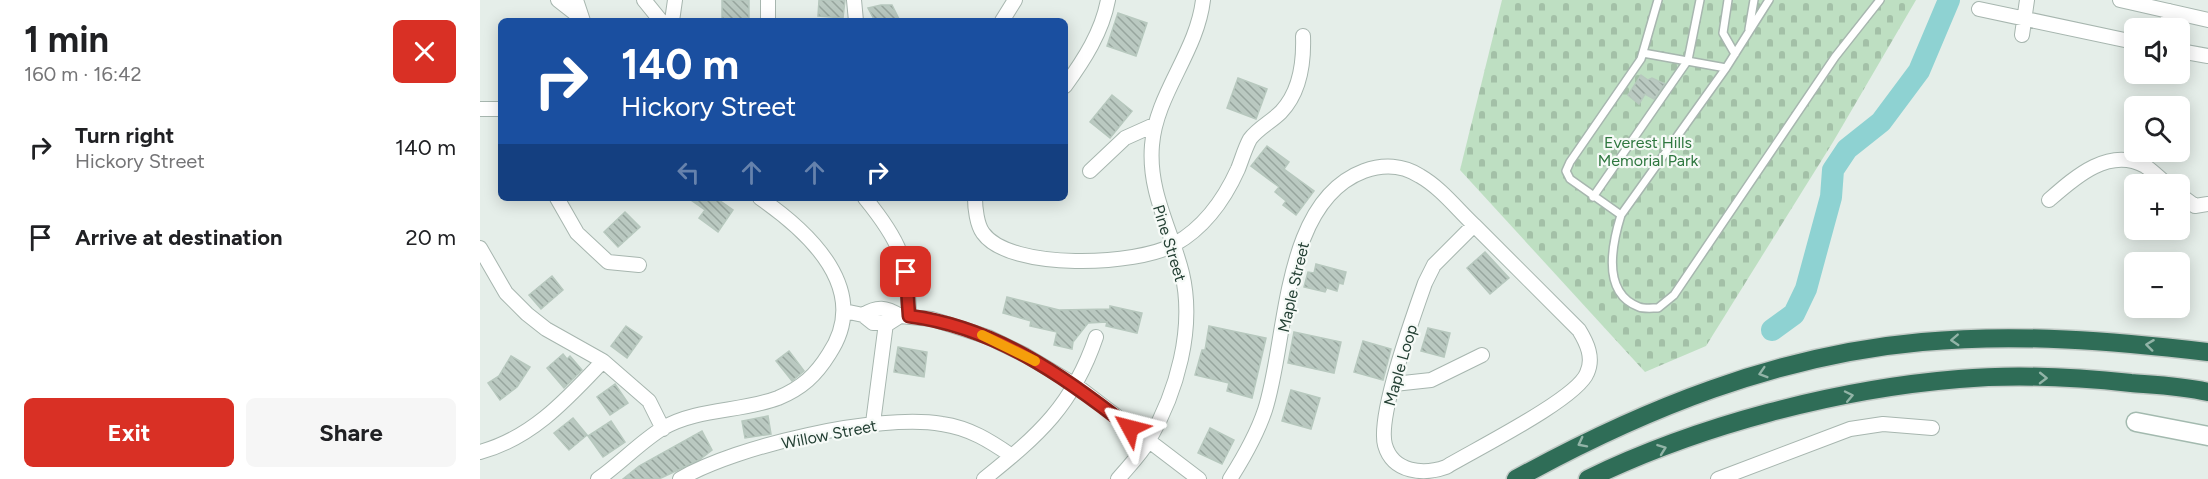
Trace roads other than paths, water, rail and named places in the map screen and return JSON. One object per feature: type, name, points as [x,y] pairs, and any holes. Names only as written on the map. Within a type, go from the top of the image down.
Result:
[{"type":"highway","points":[[1516,479],[1583,442],[1649,412],[1766,372],[1845,353],[1921,342],[1985,338],[2139,344],[2208,352]]},
{"type":"highway","points":[[1588,479],[1661,448],[1757,417],[1856,394],[1959,379],[2092,379],[2208,392]]},
{"type":"street","points":[[558,0],[580,18]]},
{"type":"street","points":[[576,0],[581,18]]},
{"type":"street","points":[[644,0],[659,18]]},
{"type":"street","points":[[672,18],[675,0]]},
{"type":"street","points":[[768,0],[768,18]]},
{"type":"street","points":[[855,0],[856,18]]},
{"type":"street","points":[[1004,18],[1015,0]]},
{"type":"street","points":[[1068,82],[1084,59],[1106,12],[1108,0]]},
{"type":"street","name":"Pine Street","points":[[1118,479],[1148,442],[1175,384],[1182,351],[1185,299],[1182,274],[1152,178],[1154,125],[1189,50],[1203,0]]},
{"type":"street","points":[[2022,35],[2027,0]]},
{"type":"street","points":[[2120,0],[2176,8],[2208,20]]},
{"type":"street","points":[[1979,9],[2124,40]]},
{"type":"street","points":[[975,201],[983,233],[1008,251],[1056,260],[1106,261],[1136,258],[1173,246],[1206,220],[1225,195],[1250,140],[1291,100],[1301,71],[1303,36]]},
{"type":"street","points":[[2190,53],[2208,56]]},
{"type":"street","points":[[480,108],[498,109]]},
{"type":"street","points":[[1089,171],[1125,138],[1154,125]]},
{"type":"street","points":[[2049,200],[2076,177],[2105,162],[2116,160],[2145,166],[2155,174]]},
{"type":"street","name":"Maple Street","points":[[1230,479],[1250,444],[1265,410],[1300,250],[1320,207],[1337,187],[1355,174],[1373,168],[1407,169],[1435,187],[1474,225]]},
{"type":"street","points":[[559,201],[577,233],[608,262],[639,265]]},
{"type":"street","points":[[598,479],[663,429],[690,417],[778,398],[814,377],[835,346],[844,311],[832,272],[813,240],[793,221],[764,201]]},
{"type":"street","points":[[867,201],[889,228],[901,250],[906,272],[904,316]]},
{"type":"street","points":[[2190,202],[2195,206],[2208,204]]},
{"type":"street","name":"Maple Loop","points":[[1474,225],[1579,330],[1588,344],[1590,359],[1587,373],[1579,386],[1557,402],[1446,467],[1430,473],[1413,472],[1396,462],[1385,445],[1384,420],[1394,384],[1417,306],[1434,265],[1474,225]]},
{"type":"street","points":[[482,254],[506,293],[527,314],[546,329],[603,361],[649,401],[663,429]]},
{"type":"street","points":[[863,315],[873,309],[889,309],[904,316],[940,321],[988,337],[1026,355],[1077,386],[1199,479]]},
{"type":"street","points":[[844,311],[863,315],[873,323],[886,322],[904,316]]},
{"type":"street","points":[[873,423],[886,322]]},
{"type":"street","points":[[984,479],[1039,434],[1077,386],[1096,337]]},
{"type":"street","points":[[1394,384],[1431,380],[1482,355]]},
{"type":"street","points":[[480,452],[504,446],[534,427],[562,404],[603,361]]},
{"type":"street","points":[[2136,422],[2208,436]]},
{"type":"street","name":"Willow Street","points":[[680,479],[718,461],[746,452],[873,423],[942,424],[981,435],[1012,456]]},
{"type":"street","points":[[1718,479],[1850,429],[1883,424],[1932,428]]},
{"type":"lane","points":[[1621,215],[1570,179],[1567,167],[1643,53],[1658,0]]},
{"type":"lane","points":[[1593,197],[1688,60],[1700,0]]},
{"type":"lane","points":[[1728,0],[1723,33],[1735,54]]},
{"type":"lane","points":[[1749,32],[1754,0]]},
{"type":"lane","points":[[1769,0],[1726,68],[1621,215],[1615,236],[1611,271],[1621,293],[1639,307],[1658,308],[1674,295],[1835,57],[1880,0]]},
{"type":"lane","points":[[1643,53],[1726,68]]},
{"type":"waterway","points":[[1772,330],[1794,314],[1806,289],[1831,197],[1833,170],[1847,149],[1881,122],[1919,71],[1949,0]]},
{"type":"park label","name":"Everest Hills Memorial Park","points":[[1648,151]]}]
